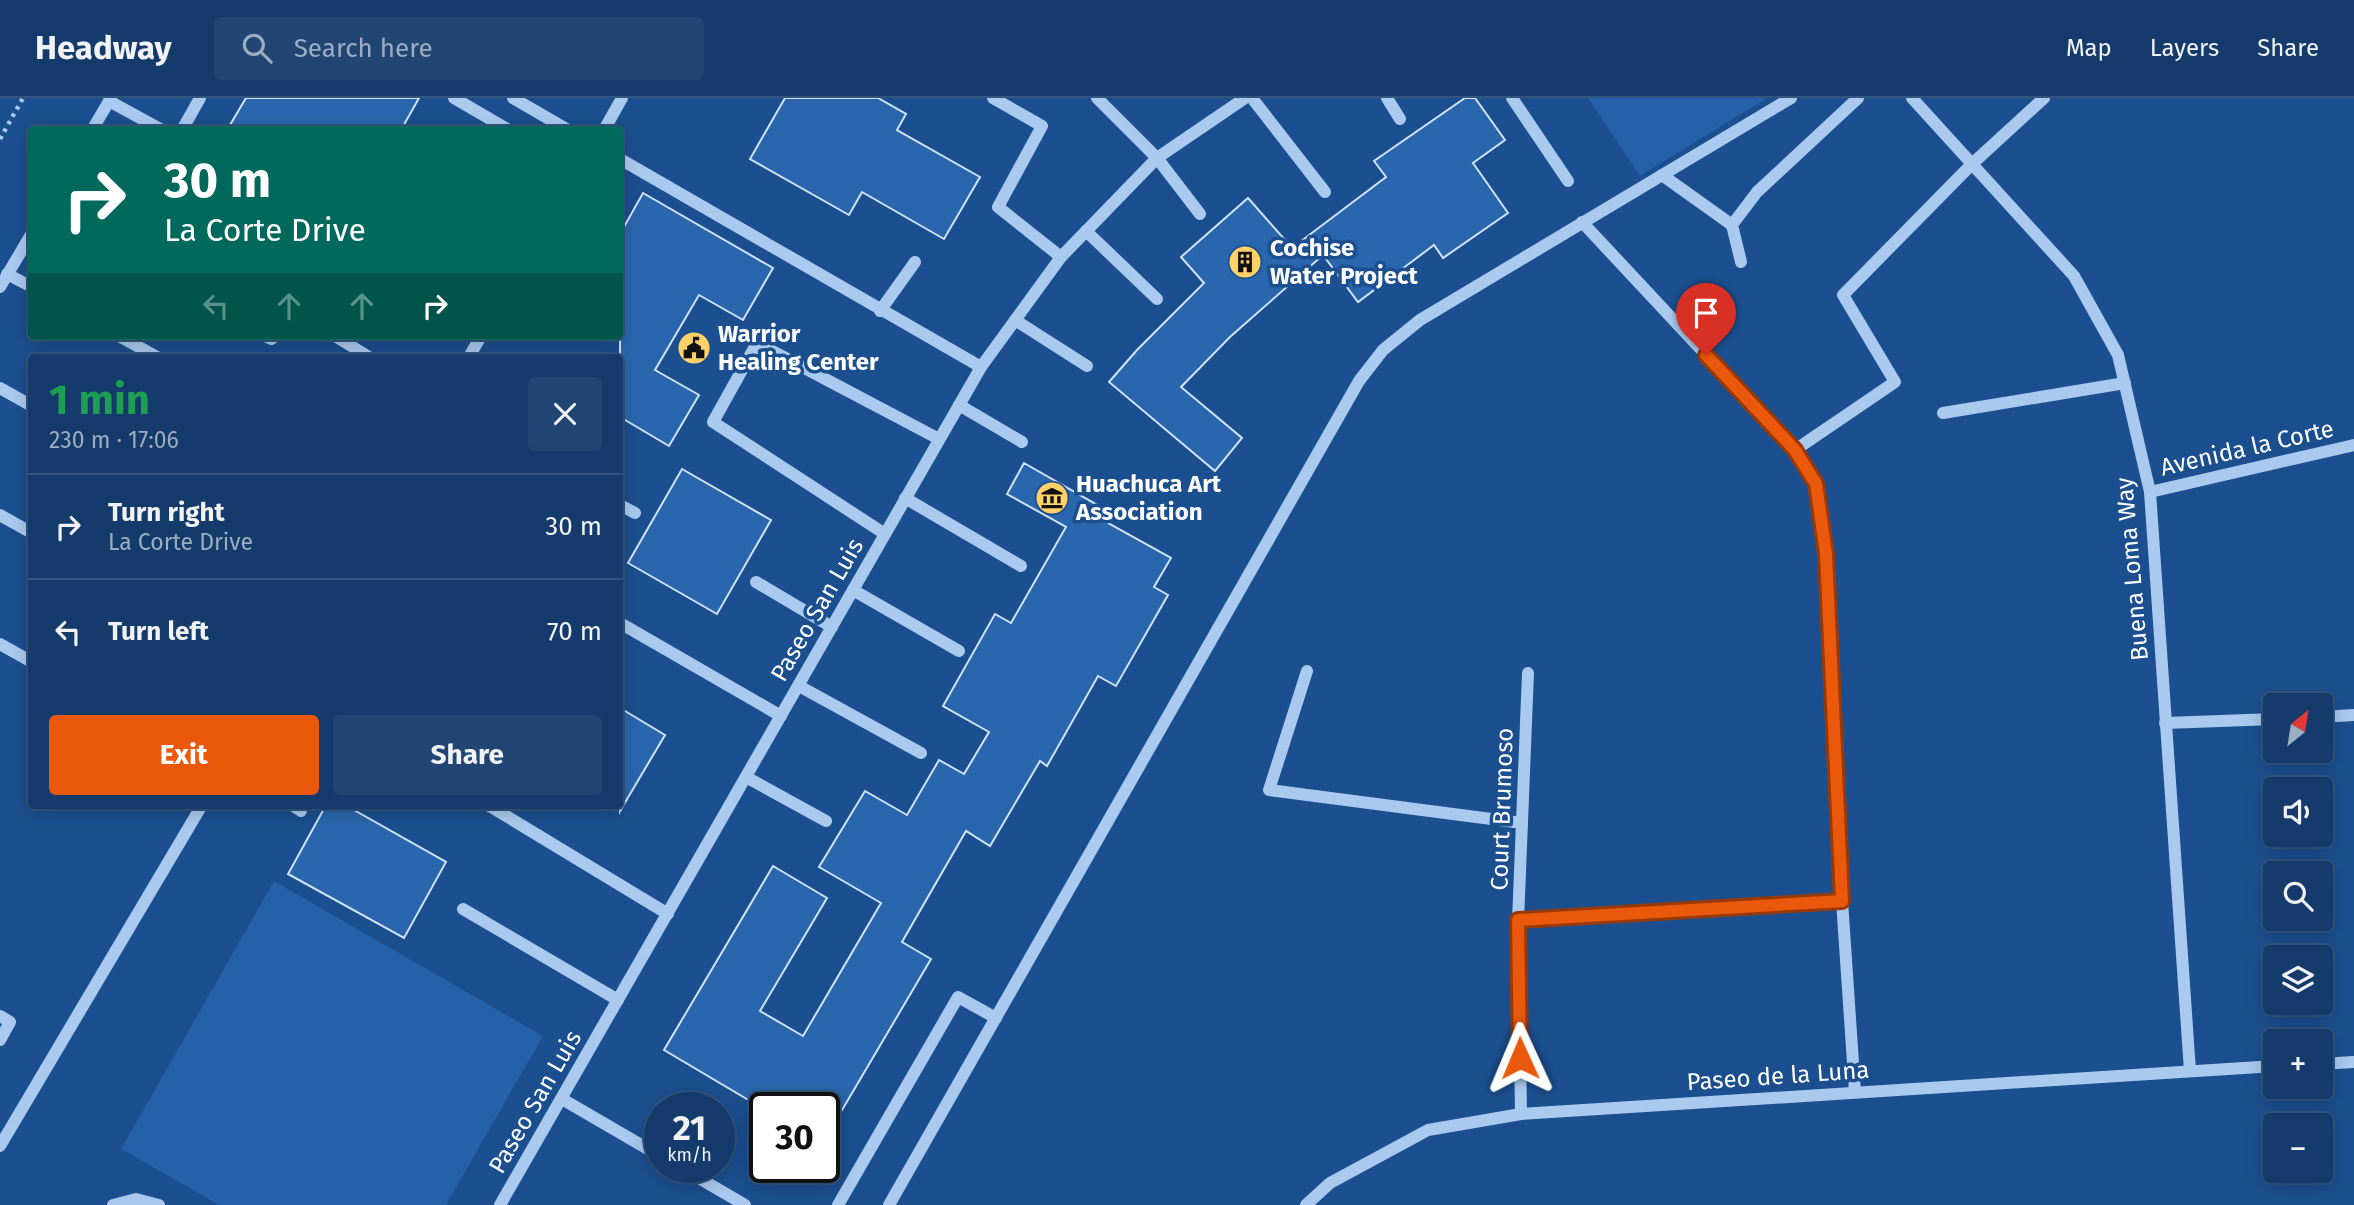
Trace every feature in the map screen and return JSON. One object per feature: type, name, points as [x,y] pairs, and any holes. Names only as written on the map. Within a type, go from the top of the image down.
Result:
[{"type":"street","points":[[185,126],[200,98]]},
{"type":"street","points":[[454,98],[502,126]]},
{"type":"street","points":[[513,98],[561,126]]},
{"type":"street","points":[[606,126],[622,98]]},
{"type":"street","points":[[993,98],[1042,126],[998,207],[1061,257]]},
{"type":"street","points":[[1097,98],[1157,158],[1200,214]]},
{"type":"street","name":"Paseo San Luis","points":[[500,1205],[981,367],[1061,257],[1157,158],[1245,98]]},
{"type":"street","points":[[1252,98],[1325,192]]},
{"type":"street","points":[[1387,98],[1400,119]]},
{"type":"street","points":[[1512,98],[1568,181]]},
{"type":"street","points":[[889,1205],[1359,381],[1383,350],[1420,320],[1791,98]]},
{"type":"street","points":[[1732,225],[1757,192],[1858,98]]},
{"type":"street","name":"Buena Loma Way","points":[[1912,98],[2074,276],[2118,355],[2150,492],[2190,1071]]},
{"type":"street","points":[[1795,450],[1895,382],[1843,295],[1972,164],[2044,98]]},
{"type":"street","points":[[94,126],[110,99],[155,126]]},
{"type":"street","points":[[623,161],[981,367]]},
{"type":"street","points":[[1662,175],[1732,225],[1741,262]]},
{"type":"street","points":[[1582,222],[1795,450],[1816,484],[1826,554],[1842,901],[1855,1092]]},
{"type":"street","points":[[1086,231],[1157,299]]},
{"type":"street","points":[[0,286],[28,240]]},
{"type":"street","points":[[880,311],[915,262]]},
{"type":"street","points":[[7,274],[28,286]]},
{"type":"street","points":[[1015,320],[1087,366]]},
{"type":"street","points":[[126,340],[152,354]]},
{"type":"street","points":[[341,340],[364,354]]},
{"type":"street","points":[[885,534],[713,422],[757,343],[940,439]]},
{"type":"street","points":[[1943,413],[2125,383]]},
{"type":"street","points":[[0,388],[28,404]]},
{"type":"street","points":[[959,405],[1023,443]]},
{"type":"street","name":"Avenida la Corte","points":[[2150,492],[2354,445]]},
{"type":"street","points":[[905,499],[1021,566]]},
{"type":"street","points":[[623,507],[635,513]]},
{"type":"street","points":[[0,515],[28,531]]},
{"type":"street","points":[[756,582],[832,627]]},
{"type":"street","points":[[853,590],[959,651]]},
{"type":"street","points":[[623,625],[781,716]]},
{"type":"street","points":[[0,644],[28,660]]},
{"type":"street","points":[[1307,671],[1269,790],[1522,823]]},
{"type":"street","name":"Court Brumoso","points":[[1521,1114],[1518,920],[1528,673]]},
{"type":"street","points":[[799,685],[921,753]]},
{"type":"street","points":[[2333,716],[2354,715]]},
{"type":"street","points":[[2165,723],[2263,719]]},
{"type":"street","points":[[746,777],[826,821]]},
{"type":"street","points":[[0,1146],[200,809]]},
{"type":"street","points":[[495,809],[668,914]]},
{"type":"street","points":[[1518,920],[1842,901]]},
{"type":"street","points":[[463,909],[618,1000]]},
{"type":"street","points":[[838,1205],[958,997],[996,1018]]},
{"type":"street","points":[[0,1016],[10,1022],[0,1040]]},
{"type":"street","points":[[2333,1063],[2354,1062]]},
{"type":"street","name":"Paseo de la Luna","points":[[1306,1205],[1330,1183],[1428,1130],[1521,1114],[2263,1067]]},
{"type":"street","points":[[562,1099],[644,1147]]},
{"type":"street","points":[[707,1183],[745,1205]]},
{"type":"street","points":[[113,1205],[136,1199],[159,1205]]},
{"type":"path","points":[[0,138],[23,98]]},
{"type":"shaded area","points":[[1588,98],[1767,98],[1640,176]]},
{"type":"shaded area","points":[[274,881],[543,1036],[446,1205],[219,1205],[121,1149]]},
{"type":"building","points":[[246,98],[419,98],[403,126],[229,126]]},
{"type":"building","points":[[785,98],[878,98],[906,114],[897,130],[980,177],[944,239],[862,192],[849,215],[750,159]]},
{"type":"building","points":[[1465,98],[1475,98],[1505,140],[1473,163],[1508,213],[1443,258],[1434,245],[1358,302],[1323,255],[1230,337],[1181,387],[1242,438],[1215,471],[1109,382],[1204,283],[1181,257],[1248,198],[1292,248],[1386,177],[1374,161]]},
{"type":"building","points":[[643,193],[773,268],[743,320],[699,295],[655,370],[699,395],[669,446],[623,419],[623,354],[620,354],[620,340],[623,340],[623,229]]},
{"type":"building","points":[[1024,463],[1106,510],[1101,519],[1171,558],[1154,587],[1168,595],[1116,686],[1098,676],[1047,766],[1040,761],[990,846],[966,831],[902,942],[931,959],[840,1114],[840,1092],[749,1092],[749,1100],[664,1050],[773,866],[827,898],[760,1011],[803,1036],[881,903],[819,867],[865,791],[907,815],[939,760],[964,774],[989,732],[943,706],[995,614],[1011,623],[1066,527],[1007,494]]},
{"type":"building","points":[[682,469],[771,520],[717,614],[628,563]]},
{"type":"building","points":[[623,710],[665,735],[623,806]]},
{"type":"building","points":[[324,809],[352,809],[446,862],[404,938],[288,874]]},
{"type":"place","name":"Cochise Water Project","points":[[1245,262]]},
{"type":"place","name":"Warrior Healing Center","points":[[694,348]]},
{"type":"place","name":"Huachuca Art Association","points":[[1052,498]]},
{"type":"route","points":[[1520,1058],[1518,920],[1842,901],[1826,554],[1816,484],[1795,450],[1706,355]]}]
